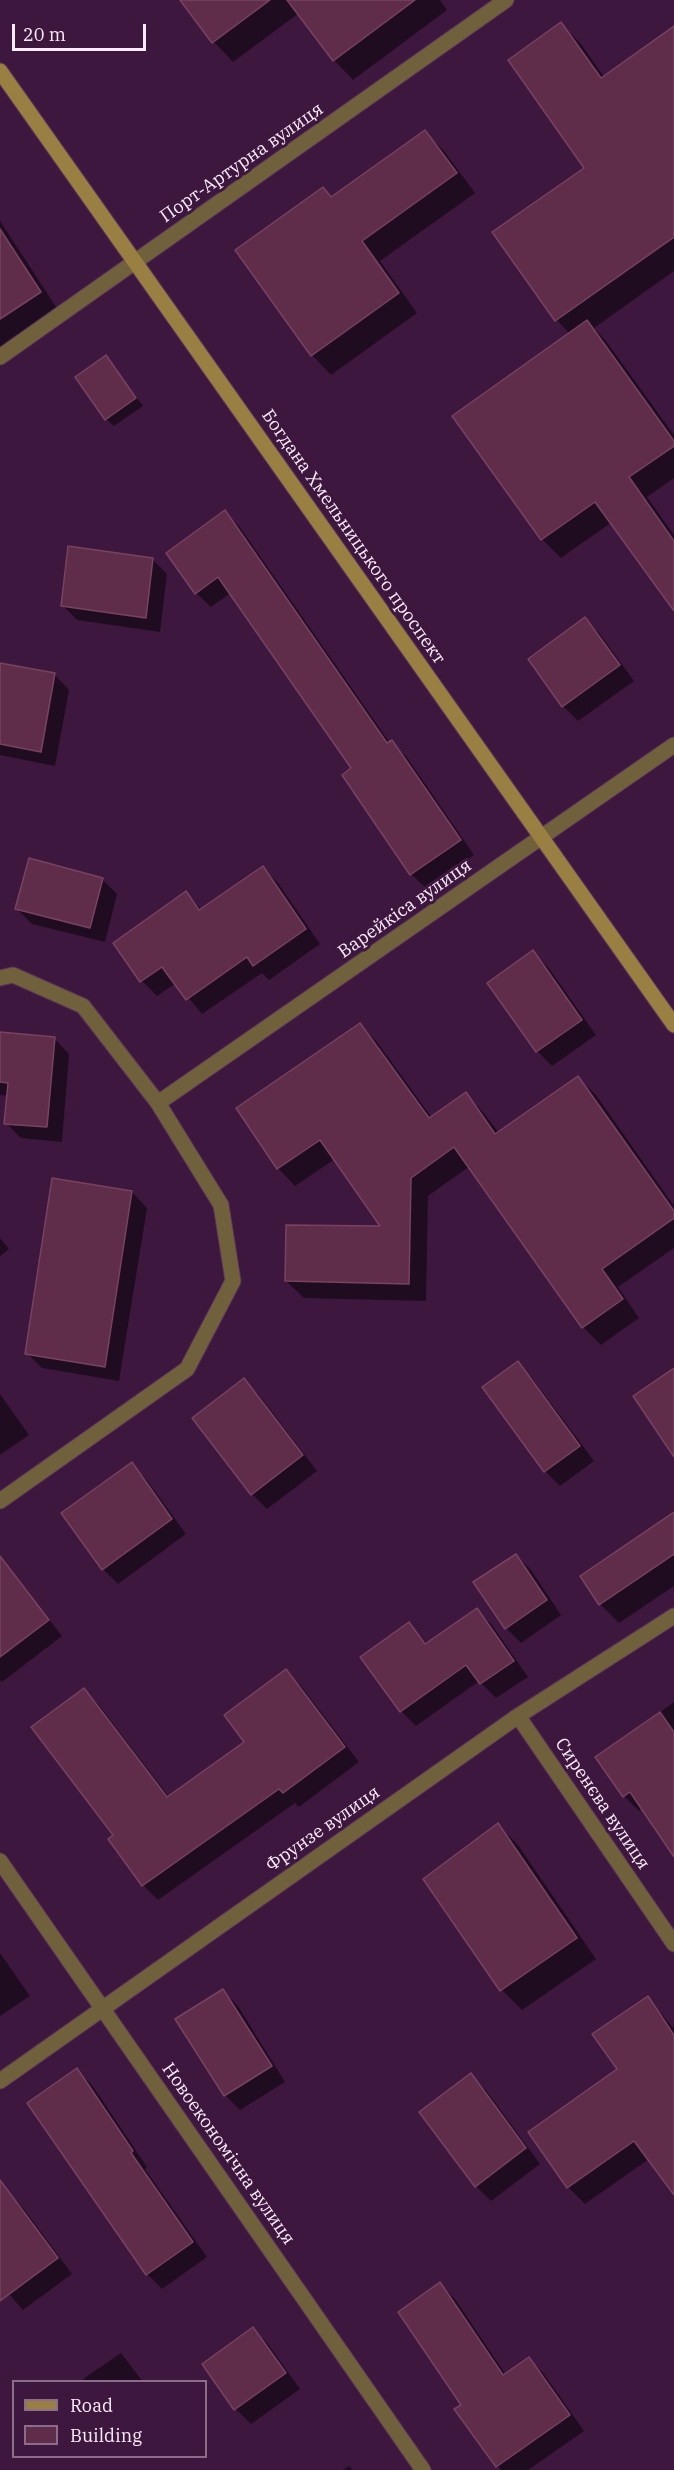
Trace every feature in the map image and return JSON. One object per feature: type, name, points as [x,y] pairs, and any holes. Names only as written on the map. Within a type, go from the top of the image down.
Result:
[{"type":"main road","name":"Богдана Хмельницького проспект","points":[[0,71],[674,1025]]},
{"type":"street","name":"Порт-Артурна вулиця","points":[[0,357],[506,0]]},
{"type":"street","name":"Варейкіса вулиця","points":[[158,1103],[674,745]]},
{"type":"street","points":[[0,978],[13,975],[83,1006],[158,1103],[221,1205],[233,1281],[187,1369],[0,1501]]},
{"type":"street","name":"Фрунзе вулиця","points":[[0,2081],[518,1716],[674,1616]]},
{"type":"street","name":"Сиренєва вулиця","points":[[518,1716],[674,1944]]},
{"type":"street","name":"Новоекономічна вулиця","points":[[0,1861],[423,2470]]},
{"type":"building","points":[[180,0],[270,0],[212,43]]},
{"type":"building","points":[[287,0],[415,0],[333,61]]},
{"type":"building","points":[[561,22],[601,78],[674,26],[674,237],[555,321],[492,232],[584,168],[508,60]]},
{"type":"building","points":[[425,130],[457,173],[362,241],[399,293],[311,356],[235,250],[323,187],[331,197]]},
{"type":"building","points":[[0,229],[41,292],[0,319]]},
{"type":"building","points":[[587,320],[674,441],[674,446],[629,477],[674,541],[674,611],[595,502],[541,540],[452,416]]},
{"type":"building","points":[[106,355],[136,398],[105,420],[75,377]]},
{"type":"building","points":[[225,510],[387,743],[392,740],[461,840],[410,875],[342,775],[351,768],[218,577],[195,594],[166,553]]},
{"type":"building","points":[[68,546],[153,558],[146,618],[61,606]]},
{"type":"building","points":[[585,617],[620,665],[562,707],[528,659]]},
{"type":"building","points":[[0,663],[55,673],[41,752],[0,744]]},
{"type":"building","points":[[29,858],[103,878],[90,928],[15,909]]},
{"type":"building","points":[[263,866],[306,929],[253,966],[247,957],[186,1000],[162,967],[140,982],[113,943],[186,891],[199,910]]},
{"type":"building","points":[[533,950],[582,1020],[536,1052],[487,983]]},
{"type":"building","points":[[360,1023],[429,1118],[466,1092],[495,1134],[578,1076],[674,1211],[674,1218],[602,1269],[623,1299],[582,1328],[454,1147],[411,1178],[409,1284],[285,1281],[286,1225],[380,1226],[320,1140],[277,1169],[236,1108]]},
{"type":"building","points":[[0,1032],[55,1037],[47,1127],[4,1124],[8,1083],[0,1082]]},
{"type":"building","points":[[52,1178],[132,1191],[105,1367],[25,1354]]},
{"type":"building","points":[[518,1361],[580,1446],[544,1472],[482,1387]]},
{"type":"building","points":[[674,1368],[674,1457],[633,1396]]},
{"type":"building","points":[[244,1378],[303,1455],[251,1495],[192,1418]]},
{"type":"building","points":[[132,1462],[172,1519],[102,1570],[61,1513]]},
{"type":"building","points":[[674,1512],[674,1554],[599,1605],[580,1576]]},
{"type":"building","points":[[516,1554],[547,1600],[505,1629],[473,1582]]},
{"type":"building","points":[[0,1556],[49,1620],[0,1657]]},
{"type":"building","points":[[477,1608],[514,1661],[480,1684],[466,1665],[400,1712],[360,1657],[409,1622],[425,1644]]},
{"type":"building","points":[[286,1669],[345,1747],[283,1793],[279,1789],[142,1886],[108,1839],[113,1835],[31,1727],[84,1688],[167,1797],[244,1742],[224,1715]]},
{"type":"building","points":[[660,1712],[674,1732],[674,1857],[630,1792],[623,1797],[595,1757]]},
{"type":"building","points":[[498,1823],[577,1938],[500,1991],[423,1879]]},
{"type":"building","points":[[223,1989],[272,2066],[224,2096],[175,2019]]},
{"type":"building","points":[[648,1996],[674,2035],[674,2195],[634,2141],[567,2188],[528,2132],[617,2069],[592,2034]]},
{"type":"building","points":[[77,2068],[133,2151],[131,2153],[193,2242],[146,2275],[27,2103]]},
{"type":"building","points":[[471,2073],[526,2148],[475,2187],[419,2112]]},
{"type":"building","points":[[0,2180],[58,2258],[0,2301]]},
{"type":"building","points":[[440,2282],[503,2375],[529,2357],[570,2415],[496,2467],[454,2409],[461,2405],[398,2312]]},
{"type":"building","points":[[253,2327],[286,2373],[234,2410],[202,2364]]}]
